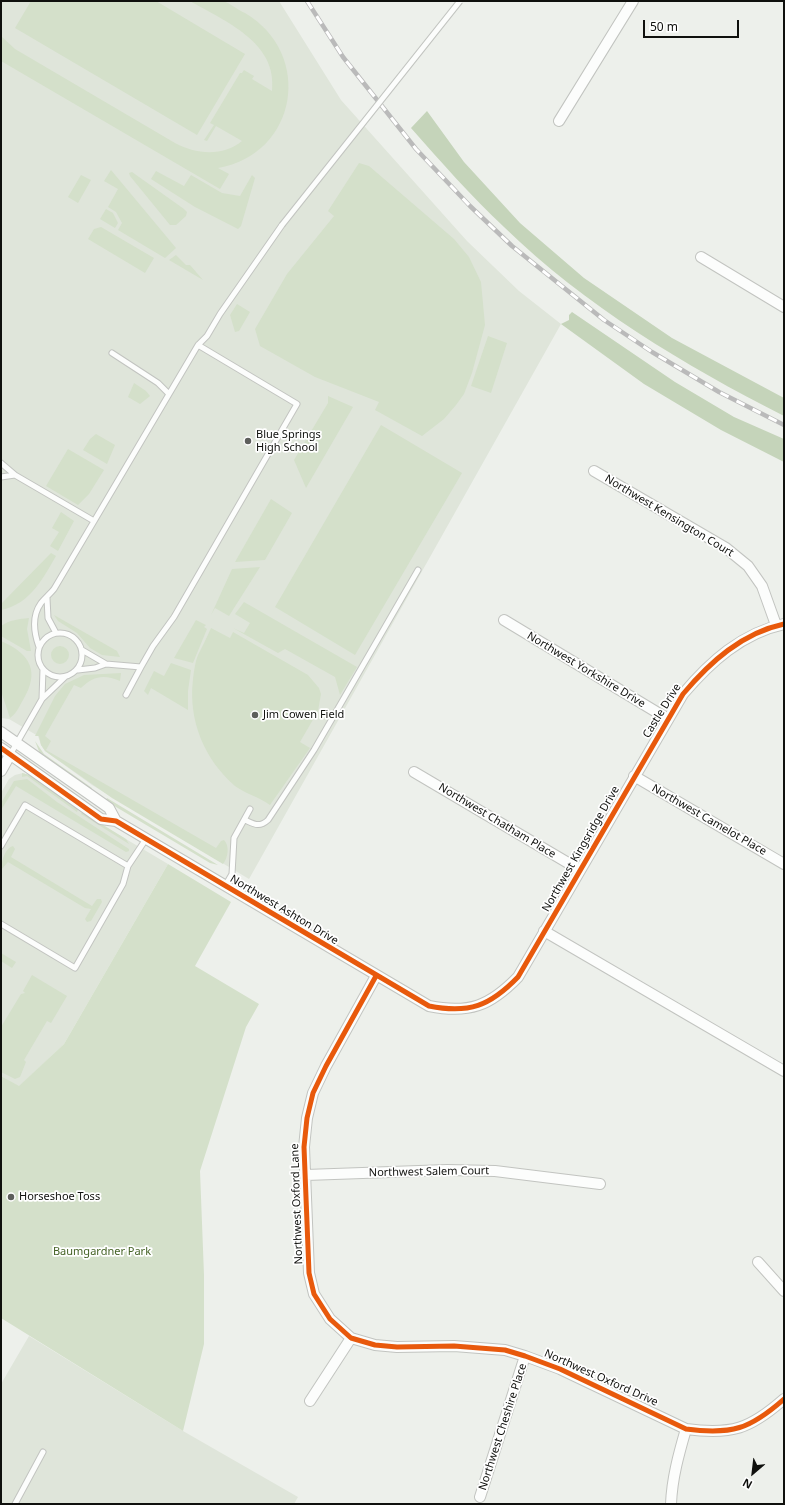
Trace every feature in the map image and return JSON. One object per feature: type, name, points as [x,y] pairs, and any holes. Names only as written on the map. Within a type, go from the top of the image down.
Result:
[{"type":"street","points":[[559,121],[633,1]]},
{"type":"street","points":[[701,257],[784,306]]},
{"type":"street","name":"Northwest Kensington Court","points":[[594,471],[726,548],[748,566],[762,586],[780,625]]},
{"type":"street","name":"Northwest Yorkshire Drive","points":[[504,620],[668,719]]},
{"type":"street","name":"Castle Drive","points":[[634,776],[683,694],[700,674],[719,656],[747,637],[780,625]]},
{"type":"street","name":"Northwest Ashton Drive","points":[[1,732],[109,808],[116,822]]},
{"type":"street","name":"Northwest Ashton Drive","points":[[1,748],[101,818],[116,822],[146,839],[429,1006],[448,1010],[465,1010],[487,1003],[504,992],[518,977],[544,931]]},
{"type":"street","points":[[1,771],[10,755]]},
{"type":"street","name":"Northwest Chatham Place","points":[[414,772],[580,870]]},
{"type":"street","name":"Northwest Camelot Place","points":[[634,776],[784,864]]},
{"type":"street","name":"Northwest Kingsridge Drive","points":[[544,931],[634,776]]},
{"type":"street","points":[[544,931],[784,1071]]},
{"type":"street","name":"Northwest Oxford Lane","points":[[351,1338],[330,1319],[314,1294],[309,1273],[304,1147],[307,1118],[313,1093],[326,1066],[376,976]]},
{"type":"street","name":"Northwest Salem Court","points":[[306,1175],[447,1170],[495,1171],[600,1184]]},
{"type":"street","points":[[758,1262],[784,1291]]},
{"type":"street","points":[[310,1401],[351,1338]]},
{"type":"street","name":"Northwest Oxford Drive","points":[[351,1338],[375,1345],[397,1347],[454,1346],[505,1350],[560,1369],[686,1429],[725,1431],[748,1425],[769,1412],[784,1398]]},
{"type":"street","name":"Northwest Cheshire Place","points":[[480,1497],[525,1356]]},
{"type":"street","points":[[672,1504],[672,1491],[677,1463],[686,1429]]},
{"type":"lane","points":[[65,677],[53,676],[43,669],[38,659],[39,647],[34,630],[34,621],[41,604],[47,598],[94,521],[198,345],[207,336],[220,314],[282,225],[460,1]]},
{"type":"lane","points":[[126,695],[153,646],[174,617],[298,404],[198,345]]},
{"type":"lane","points":[[112,353],[158,383],[169,394]]},
{"type":"lane","points":[[1,463],[15,475],[94,521]]},
{"type":"lane","points":[[1,477],[15,475]]},
{"type":"lane","points":[[244,820],[258,826],[263,825],[268,820],[314,750],[418,570]]},
{"type":"lane","points":[[47,598],[48,618],[56,633]]},
{"type":"lane","points":[[39,647],[47,637],[56,633],[69,635],[79,643],[82,650],[83,656],[78,670]]},
{"type":"lane","points":[[82,650],[106,664]]},
{"type":"lane","points":[[10,755],[42,699],[65,677],[78,670],[95,668],[106,664],[141,667]]},
{"type":"lane","points":[[42,699],[43,669]]},
{"type":"lane","points":[[1,846],[25,805],[128,866]]},
{"type":"lane","points":[[225,886],[232,874],[234,838],[250,809]]},
{"type":"lane","points":[[1,924],[74,968],[124,884],[128,866],[146,839]]},
{"type":"lane","points":[[15,1504],[43,1452]]},
{"type":"shaded area","name":"Blue Springs High School","points":[[1,1],[279,1],[341,100],[467,241],[519,291],[561,324],[249,879],[92,785],[45,751],[38,736],[9,719],[1,718]]},
{"type":"shaded area","points":[[23,773],[82,813],[168,864],[64,1044],[19,1087],[1,1076],[1,793],[9,779],[15,775]]},
{"type":"shaded area","points":[[29,1336],[183,1431],[298,1497],[294,1504],[1,1504],[1,1384]]},
{"type":"green space","points":[[31,1],[156,1],[245,54],[197,135],[15,28]]},
{"type":"green space","points":[[190,1],[223,1],[245,13],[267,31],[281,53],[288,76],[287,101],[280,124],[266,144],[245,159],[218,168],[229,174],[220,189],[1,61],[1,36],[15,49],[175,143],[191,150],[218,152],[226,150],[242,141],[216,126],[207,141],[204,140],[214,125],[210,123],[240,73],[244,70],[254,76],[252,79],[272,91],[272,74],[266,59],[258,46],[246,35],[232,25]]},
{"type":"green space","points":[[427,111],[464,162],[520,223],[584,278],[672,338],[784,398],[784,416],[709,376],[637,332],[568,283],[535,256],[480,203],[411,128]]},
{"type":"green space","points":[[359,163],[369,166],[454,239],[469,257],[481,282],[485,325],[472,373],[464,394],[444,419],[422,436],[375,410],[379,402],[315,377],[260,346],[255,329],[287,274],[334,216],[328,211]]},
{"type":"green space","points":[[111,170],[176,248],[165,258],[118,230],[122,223],[116,212],[108,207],[118,189],[104,181]]},
{"type":"green space","points":[[156,171],[184,186],[191,175],[222,193],[240,196],[252,175],[255,178],[241,226],[238,229],[195,207],[151,179]]},
{"type":"green space","points":[[132,172],[184,209],[187,212],[186,216],[176,225],[170,225],[130,176],[129,173]]},
{"type":"green space","points":[[81,175],[91,180],[78,203],[68,197]]},
{"type":"green space","points":[[106,209],[113,213],[118,223],[115,228],[100,219]]},
{"type":"green space","points":[[101,227],[154,258],[145,273],[88,239],[94,229]]},
{"type":"green space","points":[[176,255],[186,265],[190,265],[203,280],[169,260]]},
{"type":"green space","points":[[237,304],[250,312],[239,331],[235,332],[230,315]]},
{"type":"green space","points":[[572,312],[675,382],[734,417],[784,439],[784,462],[721,430],[644,384],[561,324],[569,320],[569,315]]},
{"type":"green space","points":[[488,336],[507,343],[491,393],[471,386]]},
{"type":"green space","points":[[134,383],[146,391],[150,396],[140,404],[128,397]]},
{"type":"green space","points":[[328,396],[353,407],[306,488],[294,460],[328,403]]},
{"type":"green space","points":[[381,425],[462,473],[355,655],[275,607]]},
{"type":"green space","points":[[96,434],[115,445],[107,464],[83,450],[90,439]]},
{"type":"green space","points":[[68,449],[104,470],[89,494],[78,505],[46,486]]},
{"type":"green space","points":[[271,499],[292,513],[265,560],[235,562]]},
{"type":"green space","points":[[61,512],[74,521],[58,551],[50,546],[59,532],[52,528]]},
{"type":"green space","points":[[51,553],[56,556],[46,574],[34,590],[20,602],[1,610],[1,604]]},
{"type":"green space","points":[[260,567],[229,616],[215,608],[211,615],[232,569]]},
{"type":"green space","points":[[244,602],[357,667],[340,695],[335,677],[285,649],[278,653],[233,628],[244,633],[250,623],[235,614]]},
{"type":"green space","points":[[54,615],[117,651],[120,657],[102,655],[90,648],[77,633],[58,621]]},
{"type":"green space","points":[[29,618],[27,629],[31,651],[27,651],[1,636],[1,626],[14,620]]},
{"type":"green space","points":[[196,620],[206,625],[204,627],[207,629],[193,663],[174,658]]},
{"type":"green space","name":"Jim Cowen Field","points":[[211,628],[230,638],[233,632],[308,675],[319,688],[321,694],[318,711],[300,742],[310,748],[270,805],[235,786],[215,764],[200,738],[193,709],[193,679],[197,658]]},
{"type":"green space","points":[[1,641],[11,646],[26,658],[30,665],[31,672],[31,681],[28,690],[17,710],[10,718],[1,691]]},
{"type":"green space","points":[[60,646],[66,649],[69,655],[66,661],[60,664],[54,661],[51,655],[54,649]]},
{"type":"green space","points":[[171,663],[191,670],[188,691],[188,710],[151,688],[148,695],[144,691],[154,671],[164,676]]},
{"type":"green space","points":[[121,673],[120,681],[109,677],[99,677],[85,684],[81,688],[74,685],[45,736],[51,741],[46,750],[216,848],[221,841],[224,840],[227,845],[228,852],[223,864],[112,798],[45,751],[41,745],[39,736],[35,736],[55,696],[65,684],[84,675]]},
{"type":"green space","points":[[35,741],[44,754],[92,788],[90,791],[40,754]]},
{"type":"green space","points":[[22,773],[30,775],[78,809],[77,812],[27,776],[22,777]]},
{"type":"green space","points":[[27,779],[57,802],[129,849],[129,851],[126,852],[16,786],[1,810],[1,803],[14,781]]},
{"type":"green space","points":[[107,798],[218,865],[210,863],[105,801]]},
{"type":"green space","points":[[82,812],[126,839],[129,844],[81,814]]},
{"type":"green space","points":[[13,846],[15,849],[11,857],[92,906],[97,899],[101,899],[102,902],[91,921],[87,922],[85,919],[91,909],[85,908],[8,862],[1,870],[6,852]]},
{"type":"green space","name":"Baumgardner Park","points":[[168,864],[231,902],[195,966],[259,1004],[246,1027],[200,1171],[204,1275],[204,1344],[183,1431],[1,1318],[1,1076],[19,1086],[64,1044]]},
{"type":"green space","points":[[1,953],[16,962],[12,968],[1,961]]},
{"type":"green space","points":[[32,975],[67,996],[51,1023],[47,1021],[24,1060],[26,1062],[20,1077],[15,1079],[1,1072],[1,1027],[21,994],[25,993],[23,991]]},
{"type":"railway","points":[[307,1],[343,57],[416,149],[470,206],[512,246],[604,320],[652,352],[719,392],[784,425]]},
{"type":"cycle path","points":[[1,748],[101,819],[116,821],[429,1006],[456,1009],[467,1008],[488,1001],[498,995],[518,977],[683,694],[704,671],[728,650],[754,634],[784,624]]},
{"type":"cycle path","points":[[376,976],[326,1066],[313,1093],[307,1118],[304,1147],[309,1273],[314,1294],[330,1319],[351,1338],[375,1345],[397,1347],[454,1346],[505,1350],[525,1356],[560,1369],[686,1429],[716,1431],[740,1428],[761,1417],[784,1399]]},
{"type":"place","name":"Blue Springs High School","points":[[248,441]]},
{"type":"place","name":"Jim Cowen Field","points":[[255,715]]},
{"type":"place","name":"Horseshoe Toss","points":[[11,1197]]}]
